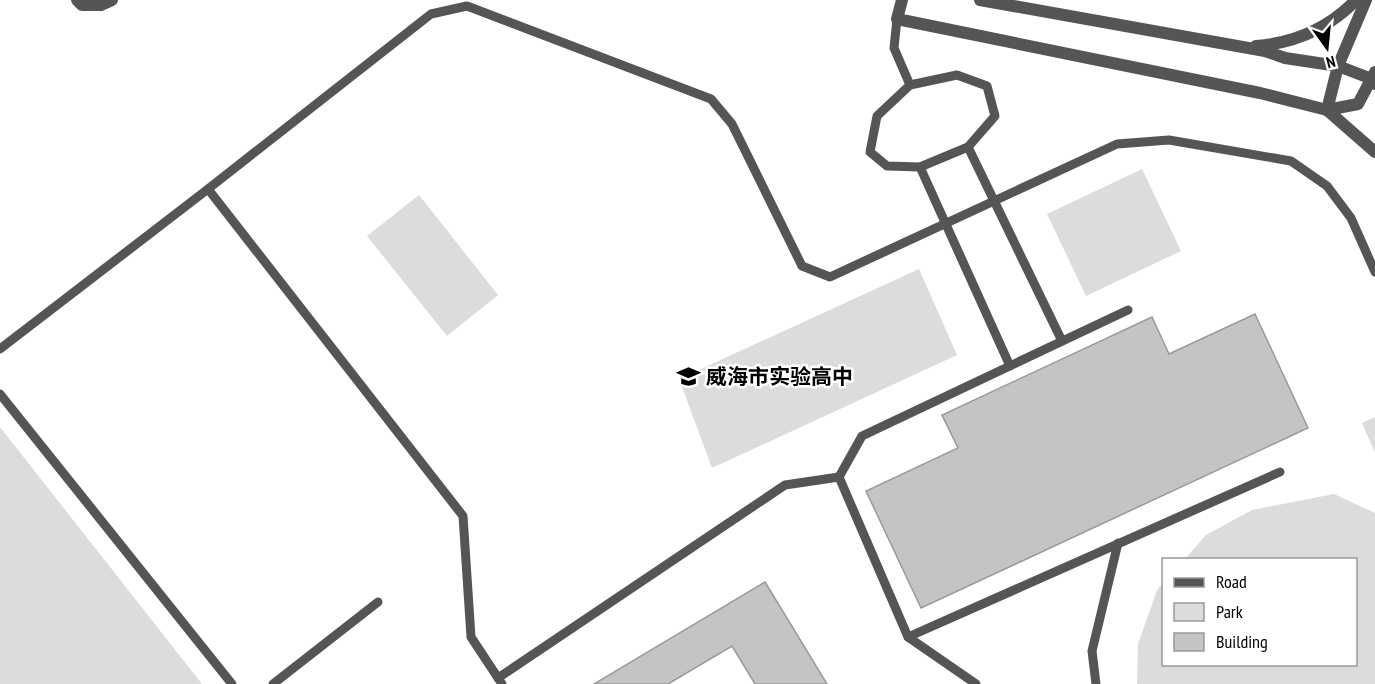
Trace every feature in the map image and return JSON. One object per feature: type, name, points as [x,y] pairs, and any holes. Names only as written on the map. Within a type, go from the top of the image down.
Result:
[{"type":"street","points":[[77,0],[82,5],[100,5],[112,0]]},
{"type":"street","points":[[902,0],[897,19],[1260,93],[1327,110],[1358,104],[1374,79],[1338,66],[1285,58],[1265,51],[980,0]]},
{"type":"street","points":[[1234,45],[1270,45],[1305,35],[1339,15],[1356,0]]},
{"type":"street","points":[[1327,110],[1338,66],[1366,0]]},
{"type":"street","points":[[1327,110],[1375,152]]},
{"type":"lane","points":[[0,349],[431,14],[467,6],[711,99],[732,124],[802,266],[830,277],[1117,144],[1169,140],[1291,161],[1327,186],[1351,218],[1375,272]]},
{"type":"lane","points":[[897,19],[894,48],[910,85]]},
{"type":"lane","points":[[957,75],[987,86],[995,116],[968,147],[920,167],[887,166],[870,152],[877,116],[910,85],[957,75]]},
{"type":"lane","points":[[968,147],[1062,341]]},
{"type":"lane","points":[[920,167],[1010,366]]},
{"type":"lane","points":[[208,189],[463,516],[471,637],[500,681],[785,485],[838,477]]},
{"type":"lane","points":[[838,477],[862,436],[1128,310]]},
{"type":"lane","points":[[0,394],[232,684]]},
{"type":"lane","points":[[908,637],[1280,472]]},
{"type":"lane","points":[[838,477],[908,637],[976,684]]},
{"type":"lane","points":[[1096,684],[1092,651],[1118,543]]},
{"type":"lane","points":[[273,684],[378,603]]},
{"type":"green space","points":[[1142,169],[1181,251],[1086,296],[1047,214]]},
{"type":"green space","points":[[419,195],[498,295],[447,336],[367,236]]},
{"type":"green space","points":[[919,269],[957,355],[712,468],[679,379]]},
{"type":"green space","points":[[1375,417],[1375,453],[1362,423]]},
{"type":"green space","points":[[0,427],[202,684],[0,684]]},
{"type":"green space","points":[[1334,494],[1375,513],[1375,684],[1137,684],[1138,644],[1157,590],[1162,584],[1162,666],[1357,666],[1357,558],[1186,558],[1206,535],[1252,510]]},
{"type":"building","points":[[1255,314],[1308,428],[921,608],[866,491],[958,448],[942,415],[1152,317],[1169,354]]},
{"type":"building","points":[[765,582],[827,684],[755,684],[732,646],[668,684],[594,684]]},
{"type":"place","name":"威海市实验高中","points":[[688,376]]}]
